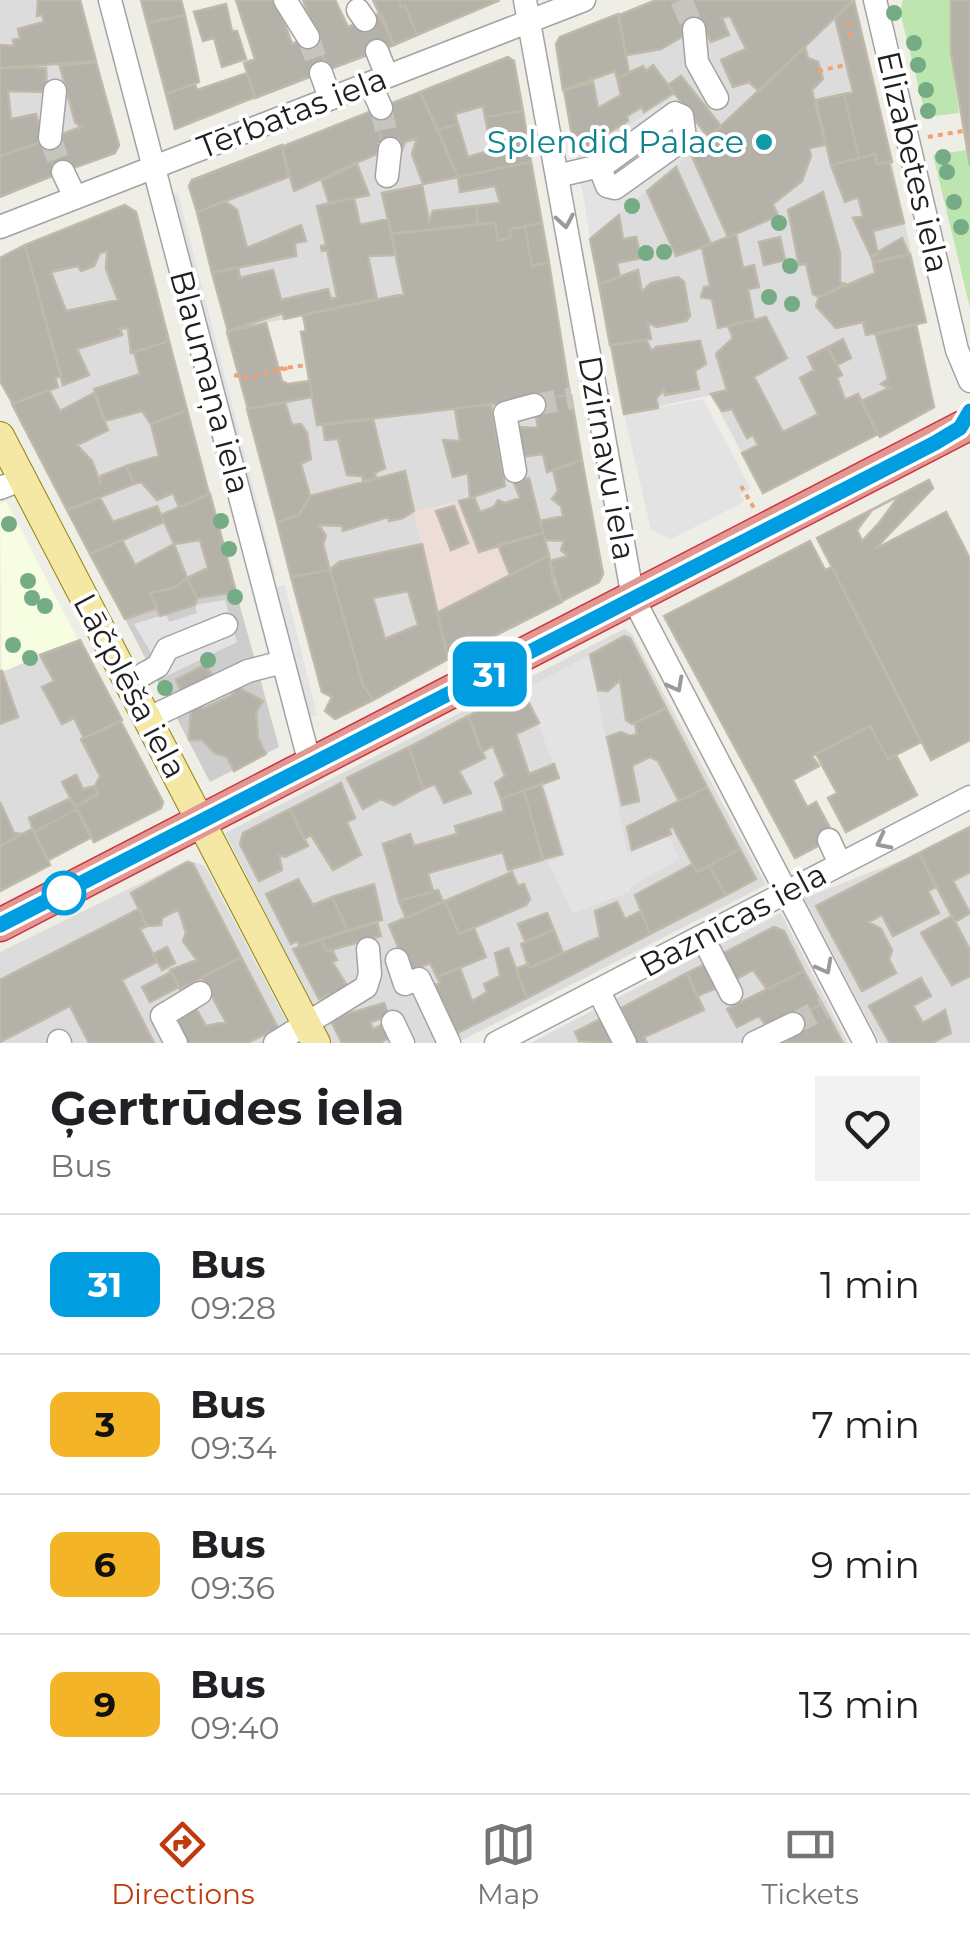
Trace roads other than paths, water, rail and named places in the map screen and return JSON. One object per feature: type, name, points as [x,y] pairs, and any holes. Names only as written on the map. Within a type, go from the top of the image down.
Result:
[{"type":"highway","points":[[0,925],[967,422]]},
{"type":"main road","name":"Lāčplēša iela","points":[[0,436],[12,483],[128,683],[311,1034]]},
{"type":"street","name":"Blaumaņa iela","points":[[110,0],[310,764]]},
{"type":"street","points":[[285,0],[308,38]]},
{"type":"street","name":"Tērbatas iela","points":[[0,226],[378,79],[527,11],[584,0]]},
{"type":"street","name":"Elizabetes iela","points":[[876,0],[957,350],[970,381]]},
{"type":"street","name":"Dzirnavu iela","points":[[527,11],[557,176],[562,272],[594,386],[633,598],[786,892],[833,1004],[864,1043]]},
{"type":"street","points":[[694,28],[697,62],[717,98]]},
{"type":"street","points":[[377,52],[380,108]]},
{"type":"street","points":[[321,73],[330,98]]},
{"type":"street","points":[[50,138],[55,91]]},
{"type":"street","points":[[387,176],[390,149]]},
{"type":"street","points":[[557,176],[600,168]]},
{"type":"street","points":[[64,172],[75,197]]},
{"type":"street","points":[[570,391],[594,386]]},
{"type":"street","points":[[514,471],[505,413],[534,404]]},
{"type":"street","points":[[128,683],[158,666],[167,649],[226,625]]},
{"type":"street","points":[[147,719],[248,671],[283,662]]},
{"type":"street","name":"Baznīcas iela","points":[[496,1043],[527,1036],[598,990],[970,797]]},
{"type":"street","points":[[829,840],[840,864]]},
{"type":"street","points":[[702,936],[731,993]]},
{"type":"street","points":[[275,1043],[311,1034],[366,987],[370,974],[368,949]]},
{"type":"street","points":[[397,960],[405,984],[420,979],[449,1043]]},
{"type":"street","points":[[598,990],[625,1043]]},
{"type":"street","points":[[176,1043],[162,1016],[200,994]]},
{"type":"street","points":[[754,1043],[793,1024]]},
{"type":"tunnel","points":[[681,0],[694,29]]},
{"type":"tunnel","points":[[308,37],[321,73]]},
{"type":"tunnel","points":[[381,108],[390,149]]},
{"type":"tunnel","points":[[50,138],[63,172]]},
{"type":"tunnel","points":[[534,405],[572,398]]},
{"type":"tunnel","points":[[793,1024],[824,1008]]},
{"type":"place","name":"Splendid Palace","points":[[764,142]]}]
